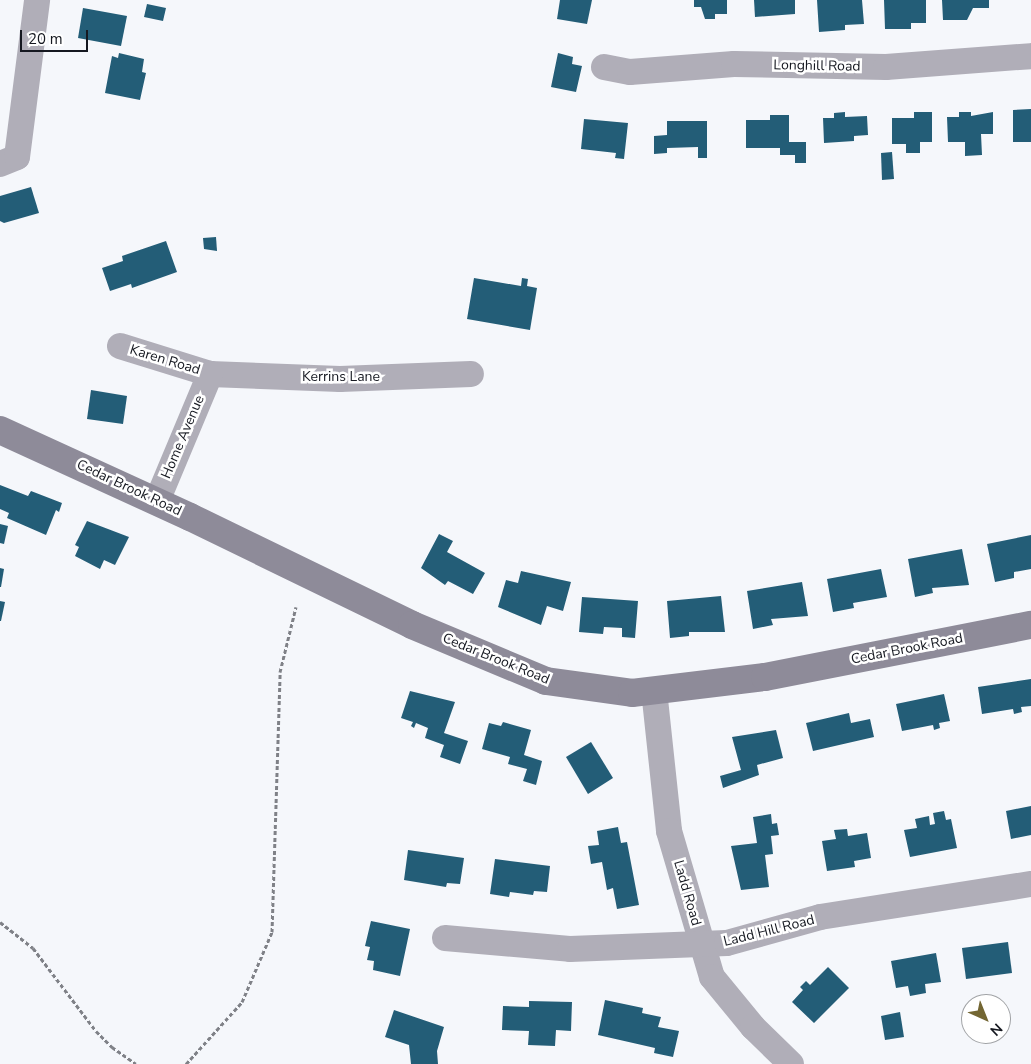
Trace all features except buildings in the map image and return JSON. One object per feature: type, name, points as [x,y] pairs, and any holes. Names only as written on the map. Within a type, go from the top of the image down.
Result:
[{"type":"street","points":[[9,160],[37,0]]},
{"type":"street","name":"Longhill Road","points":[[604,67],[630,72],[734,64],[886,67],[1031,56]]},
{"type":"street","name":"Karen Road","points":[[120,346],[210,374]]},
{"type":"street","name":"Kerrins Lane","points":[[210,374],[340,379],[471,374]]},
{"type":"street","name":"Home Avenue","points":[[157,501],[210,374]]},
{"type":"street","name":"Cedar Brook Road","points":[[0,430],[157,501],[412,625],[546,681],[632,693],[765,677],[1031,625]]},
{"type":"street","name":"Ladd Road","points":[[654,690],[669,831],[712,977],[753,1027],[791,1064]]},
{"type":"street","name":"Ladd Hill Road","points":[[445,938],[570,949],[727,943],[820,917],[1031,884]]},
{"type":"path","points":[[186,1064],[242,1002],[272,932],[280,672],[296,607]]},
{"type":"path","points":[[0,922],[33,948],[102,1037],[136,1064]]}]
